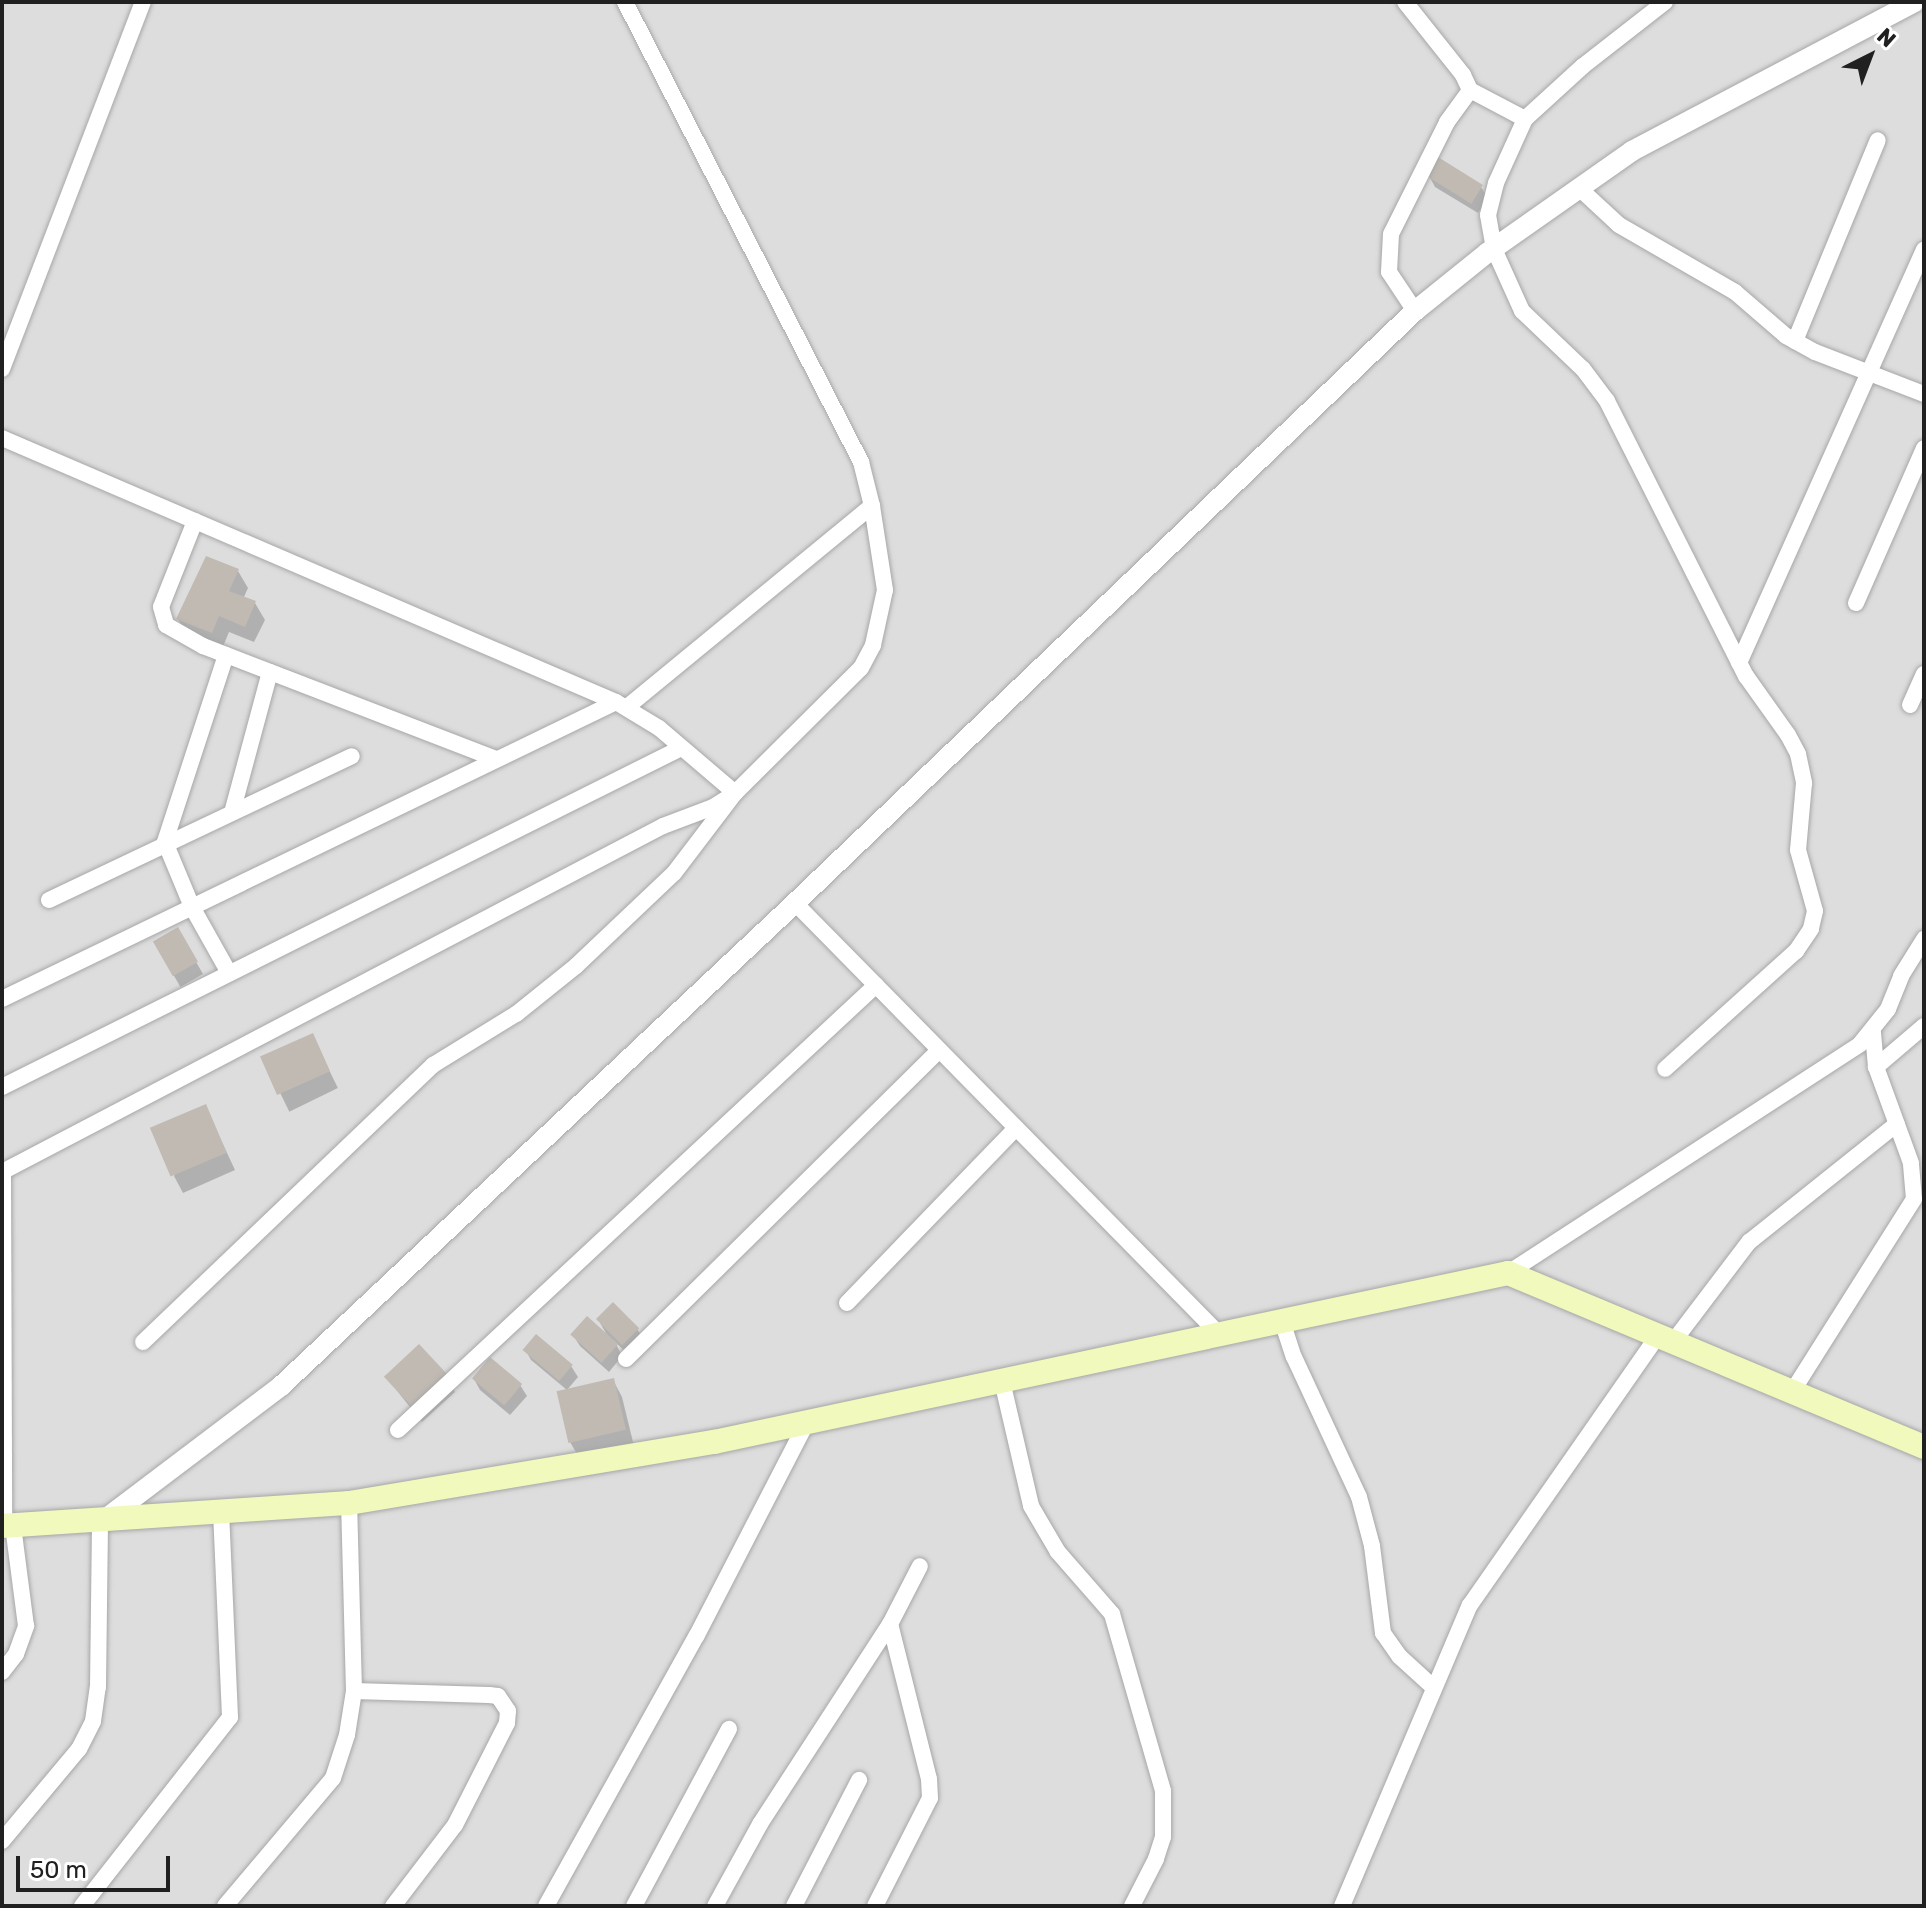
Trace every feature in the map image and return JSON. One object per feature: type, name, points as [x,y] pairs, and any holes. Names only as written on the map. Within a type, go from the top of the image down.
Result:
[{"type":"main road","points":[[6,1526],[349,1503],[714,1442],[1508,1273],[1924,1447]]},
{"type":"street","points":[[2,369],[143,2]]},
{"type":"street","points":[[143,1342],[433,1065],[516,1014],[576,966],[674,873],[735,793],[845,688],[873,645],[885,590],[872,506],[861,462],[625,2]]},
{"type":"street","points":[[1405,2],[1463,75],[1470,90],[1525,119]]},
{"type":"street","points":[[1665,2],[1583,66],[1525,119],[1493,193],[1488,215],[1494,249],[1522,311],[1583,369],[1607,401],[1739,663],[1798,754],[1804,783],[1798,850],[1800,868],[1813,899],[1815,919],[1796,951],[1665,1069]]},
{"type":"street","points":[[2,1841],[79,1749],[93,1721],[98,1687],[102,1520],[281,1386],[795,903],[1415,311],[1494,249],[1632,151],[1915,2]]},
{"type":"street","points":[[1415,311],[1389,272],[1391,234],[1447,122],[1470,90]]},
{"type":"street","points":[[1795,341],[1878,140]]},
{"type":"street","points":[[1579,188],[1619,225],[1735,292],[1795,341],[1924,394]]},
{"type":"street","points":[[1739,663],[1924,249]]},
{"type":"street","points":[[2,438],[622,704],[735,793]]},
{"type":"street","points":[[1856,603],[1924,448]]},
{"type":"street","points":[[2,999],[496,759],[622,704],[872,506]]},
{"type":"street","points":[[195,521],[161,607],[162,619],[183,636],[496,759]]},
{"type":"street","points":[[226,655],[165,842],[192,907],[229,973]]},
{"type":"street","points":[[233,809],[270,672]]},
{"type":"street","points":[[1910,705],[1924,674]]},
{"type":"street","points":[[2,1087],[681,748]]},
{"type":"street","points":[[49,900],[233,809],[352,756]]},
{"type":"street","points":[[2,1672],[24,1640],[26,1626],[6,1526],[2,1172],[663,826],[688,819],[735,793]]},
{"type":"street","points":[[795,903],[1219,1334]]},
{"type":"street","points":[[1508,1273],[1834,1063],[1873,1030],[1888,1009],[1901,976],[1924,939]]},
{"type":"street","points":[[398,1430],[876,985]]},
{"type":"street","points":[[1876,1067],[1924,1026]]},
{"type":"street","points":[[1792,1392],[1914,1199],[1911,1163],[1876,1067],[1873,1030]]},
{"type":"street","points":[[626,1359],[939,1050]]},
{"type":"street","points":[[1342,1906],[1470,1605],[1666,1339],[1749,1242],[1897,1124]]},
{"type":"street","points":[[847,1303],[1016,1128]]},
{"type":"street","points":[[1282,1321],[1294,1357],[1359,1497],[1372,1546],[1383,1633],[1399,1656],[1434,1688]]},
{"type":"street","points":[[1002,1381],[1031,1506],[1058,1552],[1112,1614],[1163,1791],[1163,1837],[1156,1859],[1132,1906]]},
{"type":"street","points":[[546,1906],[697,1635],[807,1422]]},
{"type":"street","points":[[225,1906],[333,1778],[347,1735],[354,1691],[349,1503]]},
{"type":"street","points":[[82,1906],[230,1717],[221,1512]]},
{"type":"street","points":[[715,1906],[760,1824],[890,1624],[920,1566]]},
{"type":"street","points":[[875,1906],[930,1798],[929,1779],[890,1624]]},
{"type":"street","points":[[354,1691],[498,1696],[508,1711],[507,1723],[455,1825],[393,1906]]},
{"type":"street","points":[[634,1906],[729,1729]]},
{"type":"street","points":[[794,1906],[859,1780]]},
{"type":"shaded area","points":[[2,2],[1924,2],[1924,1906],[2,1906]]},
{"type":"building","points":[[1438,157],[1483,185],[1471,204],[1426,176]]},
{"type":"building","points":[[206,556],[239,569],[229,591],[256,601],[245,627],[219,616],[212,633],[176,619]]},
{"type":"building","points":[[178,927],[198,962],[173,976],[153,941]]},
{"type":"building","points":[[313,1033],[330,1071],[277,1095],[260,1057]]},
{"type":"building","points":[[206,1104],[227,1153],[171,1177],[150,1128]]},
{"type":"building","points":[[613,1302],[639,1328],[622,1345],[596,1319]]},
{"type":"building","points":[[587,1316],[618,1344],[601,1363],[570,1335]]},
{"type":"building","points":[[536,1334],[573,1365],[559,1381],[523,1350]]},
{"type":"building","points":[[419,1344],[447,1374],[412,1407],[384,1377]]},
{"type":"building","points":[[490,1357],[522,1384],[504,1405],[472,1378]]},
{"type":"building","points":[[614,1378],[626,1430],[568,1443],[557,1391]]}]
